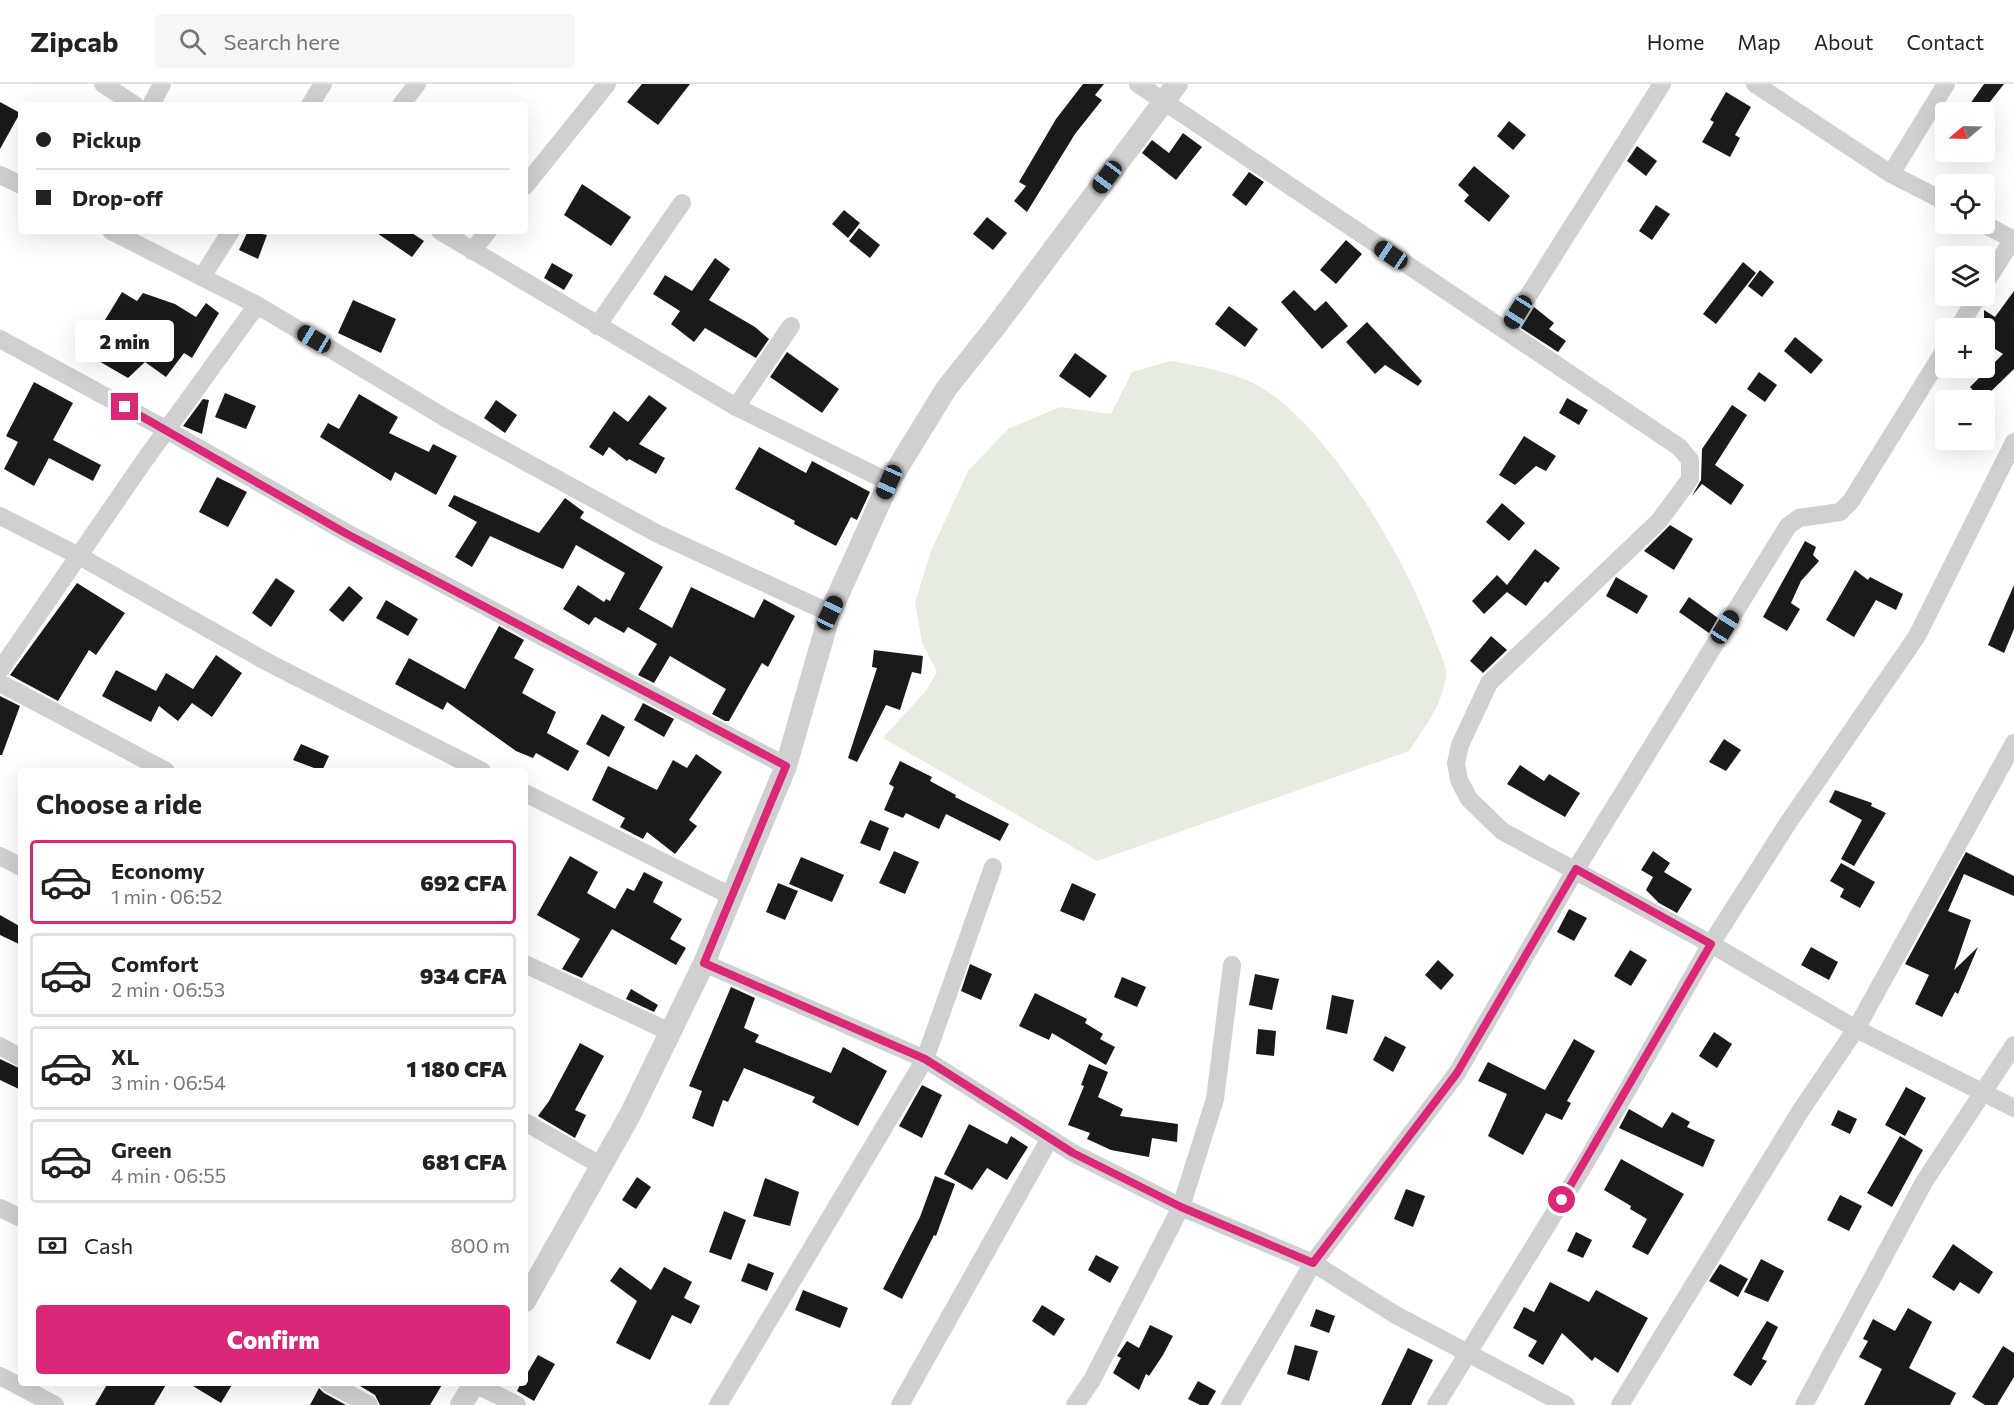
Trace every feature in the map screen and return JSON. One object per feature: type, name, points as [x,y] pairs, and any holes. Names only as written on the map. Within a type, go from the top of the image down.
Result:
[{"type":"street","points":[[103,84],[130,102]]},
{"type":"street","points":[[153,102],[162,84]]},
{"type":"street","points":[[312,102],[323,84]]},
{"type":"street","points":[[403,102],[417,84]]},
{"type":"street","points":[[528,182],[607,84]]},
{"type":"street","points":[[1138,84],[1163,103],[1679,447],[1690,460],[1690,478],[1659,521],[1489,684],[1460,746],[1455,763],[1460,780],[1470,799],[1502,831],[1711,944],[1856,1029],[2014,1108]]},
{"type":"street","points":[[528,1296],[564,1236],[600,1165],[630,1115],[672,1033],[704,963],[786,766],[830,613],[889,482],[946,389],[996,326],[1177,84]]},
{"type":"street","points":[[1506,331],[1662,84]]},
{"type":"street","points":[[1755,84],[1891,174],[1935,196]]},
{"type":"street","points":[[1891,174],[1946,84]]},
{"type":"street","points":[[0,175],[18,184]]},
{"type":"street","points":[[597,326],[682,203]]},
{"type":"street","points":[[1995,230],[2013,240],[1995,268]]},
{"type":"street","points":[[117,234],[257,305],[447,419],[656,533],[830,613]]},
{"type":"street","points":[[202,277],[229,234]]},
{"type":"street","points":[[445,234],[736,407],[889,482]]},
{"type":"street","points":[[472,251],[486,234]]},
{"type":"street","points":[[0,670],[257,305]]},
{"type":"street","points":[[736,407],[791,326]]},
{"type":"street","points":[[0,339],[167,430],[347,534],[786,766]]},
{"type":"street","points":[[1230,1405],[1313,1263],[1457,1073],[1576,869],[1788,526],[1799,518],[1840,512],[1851,501],[1935,366]]},
{"type":"street","points":[[1436,1405],[1586,1161],[1711,944],[1788,823],[1917,636],[2014,442]]},
{"type":"street","points":[[0,516],[79,556],[269,663],[476,768]]},
{"type":"street","points":[[0,683],[160,768]]},
{"type":"street","points":[[1620,1405],[1801,1110],[1856,1029],[2014,743]]},
{"type":"street","points":[[528,794],[731,896]]},
{"type":"street","points":[[0,856],[18,865]]},
{"type":"street","points":[[718,1405],[925,1059],[993,867]]},
{"type":"street","points":[[704,963],[925,1059],[1049,1140],[1181,1207],[1313,1263],[1394,1314],[1566,1405]]},
{"type":"street","points":[[528,965],[672,1033]]},
{"type":"street","points":[[1075,1405],[1092,1380],[1181,1207],[1215,1100],[1232,966]]},
{"type":"street","points":[[0,1046],[18,1056]]},
{"type":"street","points":[[1804,1405],[1924,1182],[2014,1046]]},
{"type":"street","points":[[528,1124],[600,1165]]},
{"type":"street","points":[[900,1405],[1049,1140]]},
{"type":"street","points":[[0,1208],[18,1217]]},
{"type":"street","points":[[0,1376],[24,1393],[55,1405]]},
{"type":"street","points":[[334,1386],[369,1405]]},
{"type":"street","points":[[461,1405],[473,1386]]},
{"type":"street","points":[[481,1386],[517,1405]]},
{"type":"shaded area","points":[[1171,361],[1242,378],[1262,388],[1288,408],[1314,434],[1365,501],[1407,574],[1444,661],[1446,674],[1437,705],[1409,751],[1097,861],[883,738],[925,692],[937,672],[922,642],[915,603],[931,551],[968,471],[1008,429],[1060,407],[1111,414],[1132,372]]},
{"type":"building","points":[[642,84],[690,84],[658,125],[627,102]]},
{"type":"building","points":[[1083,84],[1104,84],[1095,95],[1102,100],[1075,134],[1027,212],[1014,201],[1026,186],[1019,182],[1056,119]]},
{"type":"building","points":[[1984,84],[2004,84],[1990,102],[1971,102]]},
{"type":"building","points":[[1726,92],[1751,107],[1735,135],[1740,138],[1730,157],[1702,142],[1714,122],[1710,120]]},
{"type":"building","points":[[0,102],[18,112],[18,117],[0,149]]},
{"type":"building","points":[[1509,121],[1526,135],[1513,150],[1497,136]]},
{"type":"building","points":[[1183,133],[1202,147],[1176,180],[1142,153],[1152,140],[1169,153]]},
{"type":"building","points":[[1637,146],[1657,161],[1646,176],[1627,161]]},
{"type":"building","points":[[1474,166],[1510,196],[1489,222],[1464,201],[1469,195],[1458,185]]},
{"type":"building","points":[[1249,172],[1264,182],[1246,206],[1232,195]]},
{"type":"building","points":[[582,184],[631,217],[611,246],[564,215]]},
{"type":"building","points":[[1656,205],[1670,214],[1652,240],[1639,231]]},
{"type":"building","points":[[844,210],[860,223],[848,238],[832,224]]},
{"type":"building","points":[[987,217],[1007,233],[993,250],[973,234]]},
{"type":"building","points":[[859,228],[880,245],[870,258],[849,241]]},
{"type":"building","points":[[247,234],[267,235],[258,259],[239,250]]},
{"type":"building","points":[[378,234],[414,234],[424,241],[412,257]]},
{"type":"building","points":[[1346,240],[1362,254],[1336,284],[1320,270]]},
{"type":"building","points":[[715,258],[730,269],[709,300],[755,327],[769,339],[756,358],[705,328],[694,342],[671,324],[680,311],[653,294],[665,275],[692,291]]},
{"type":"building","points":[[1743,262],[1756,273],[1716,324],[1703,314]]},
{"type":"building","points":[[552,263],[573,275],[564,290],[544,278]]},
{"type":"building","points":[[1760,270],[1774,282],[1762,297],[1748,286]]},
{"type":"building","points":[[1294,290],[1315,311],[1326,301],[1348,326],[1322,349],[1281,302]]},
{"type":"building","points":[[2014,291],[2014,369],[1992,390],[1973,390],[1970,387],[1979,378],[1995,378],[1995,362],[2003,354],[1995,349],[1995,318],[1984,318],[1984,310],[1995,317]]},
{"type":"building","points":[[122,292],[137,301],[143,293],[175,304],[196,317],[206,303],[219,313],[192,358],[184,353],[166,377],[145,362],[128,378],[85,353]]},
{"type":"building","points":[[353,300],[396,319],[381,353],[338,333]]},
{"type":"building","points":[[1229,306],[1258,329],[1245,347],[1215,324]]},
{"type":"building","points":[[1534,307],[1554,323],[1549,329],[1566,341],[1558,352],[1521,328]]},
{"type":"building","points":[[1367,322],[1422,381],[1418,386],[1385,365],[1375,374],[1346,342]]},
{"type":"building","points":[[1795,337],[1823,360],[1811,374],[1784,351]]},
{"type":"building","points":[[787,352],[839,389],[822,413],[770,377]]},
{"type":"building","points":[[1075,353],[1107,376],[1090,398],[1059,376]]},
{"type":"building","points":[[1759,372],[1777,385],[1765,402],[1747,389]]},
{"type":"building","points":[[34,382],[73,403],[53,440],[101,465],[93,481],[49,458],[34,486],[4,469],[18,442],[6,436]]},
{"type":"building","points":[[225,393],[256,406],[246,429],[215,417]]},
{"type":"building","points":[[359,394],[398,417],[389,433],[429,452],[433,444],[457,456],[436,495],[395,472],[391,481],[320,437],[328,423],[339,429]]},
{"type":"building","points":[[649,395],[667,408],[639,444],[665,458],[656,474],[629,459],[627,461],[609,447],[603,456],[589,447],[614,411],[628,422]]},
{"type":"building","points":[[1567,398],[1588,410],[1579,425],[1559,413]]},
{"type":"building","points":[[203,399],[209,400],[202,434],[183,426]]},
{"type":"building","points":[[496,400],[517,415],[505,433],[484,418]]},
{"type":"building","points":[[1732,405],[1747,415],[1715,465],[1744,485],[1731,505],[1702,484],[1692,496],[1701,480],[1702,449]]},
{"type":"building","points":[[1524,436],[1556,456],[1546,471],[1536,466],[1515,485],[1499,475]]},
{"type":"building","points":[[759,447],[806,473],[812,461],[870,492],[857,520],[851,517],[836,546],[735,489]]},
{"type":"building","points":[[217,477],[247,492],[228,527],[199,512]]},
{"type":"building","points":[[454,495],[539,533],[565,498],[584,512],[580,518],[663,567],[639,609],[672,628],[691,587],[754,618],[764,599],[795,616],[768,667],[762,663],[729,721],[725,721],[712,714],[726,689],[670,656],[654,683],[638,675],[657,644],[628,627],[624,633],[595,617],[589,625],[563,609],[578,585],[604,602],[606,599],[610,601],[625,573],[576,545],[563,569],[490,536],[472,567],[455,557],[477,522],[448,506]]},
{"type":"building","points":[[1502,503],[1525,523],[1509,541],[1486,522]]},
{"type":"building","points":[[1670,525],[1693,539],[1674,570],[1644,551]]},
{"type":"building","points":[[1805,541],[1816,547],[1813,555],[1819,561],[1801,581],[1791,603],[1800,609],[1787,631],[1763,617]]},
{"type":"building","points":[[1535,549],[1560,568],[1548,583],[1545,581],[1526,606],[1507,592],[1484,614],[1472,601],[1497,575],[1507,585]]},
{"type":"building","points":[[1855,570],[1868,580],[1870,577],[1903,594],[1896,610],[1876,600],[1854,637],[1826,620]]},
{"type":"building","points":[[1616,577],[1648,596],[1637,614],[1606,596]]},
{"type":"building","points":[[276,578],[295,591],[271,627],[252,613]]},
{"type":"building","points":[[77,583],[125,613],[96,655],[89,650],[58,701],[10,675]]},
{"type":"building","points":[[2014,585],[2014,629],[2004,653],[1988,645]]},
{"type":"building","points":[[349,586],[363,598],[343,622],[329,610]]},
{"type":"building","points":[[1689,597],[1718,618],[1709,633],[1679,612]]},
{"type":"building","points":[[386,600],[418,619],[408,636],[376,618]]},
{"type":"building","points":[[499,626],[524,640],[514,658],[534,669],[522,693],[556,712],[547,733],[579,751],[568,771],[536,753],[533,758],[516,751],[447,702],[443,710],[395,684],[409,658],[465,689]]},
{"type":"building","points":[[1491,636],[1507,650],[1483,673],[1470,661]]},
{"type":"building","points":[[874,650],[923,656],[921,674],[912,672],[900,710],[886,705],[857,762],[848,758],[877,668],[872,667]]},
{"type":"building","points":[[216,655],[242,673],[212,717],[192,703],[178,721],[159,706],[151,722],[102,696],[116,670],[156,691],[166,673],[193,689]]},
{"type":"building","points":[[0,696],[20,706],[2,755],[0,755]]},
{"type":"building","points":[[643,703],[674,719],[664,737],[634,720]]},
{"type":"building","points":[[602,714],[625,727],[609,757],[586,744]]},
{"type":"building","points":[[1724,739],[1741,750],[1726,771],[1709,762]]},
{"type":"building","points":[[301,744],[329,756],[323,768],[314,768],[293,760]]},
{"type":"building","points":[[696,754],[722,772],[689,820],[697,826],[675,854],[647,832],[643,839],[620,827],[625,818],[592,800],[608,766],[657,790],[673,760],[687,768]]},
{"type":"building","points":[[900,761],[932,777],[930,781],[956,795],[955,797],[1009,824],[1000,841],[946,814],[939,829],[906,813],[903,818],[884,810],[894,787],[889,784]]},
{"type":"building","points":[[1520,765],[1544,781],[1549,774],[1580,793],[1565,817],[1507,784]]},
{"type":"building","points":[[1835,790],[1872,803],[1871,806],[1886,813],[1854,866],[1841,859],[1862,820],[1829,802]]},
{"type":"building","points":[[870,820],[889,828],[880,851],[860,843]]},
{"type":"building","points":[[894,851],[919,862],[905,894],[879,883]]},
{"type":"building","points":[[1653,851],[1670,863],[1664,872],[1692,889],[1677,913],[1659,903],[1646,890],[1653,877],[1641,870]]},
{"type":"building","points":[[1966,852],[2014,876],[2014,896],[1964,874],[1948,911],[1971,920],[1954,970],[1978,947],[1958,994],[1955,992],[1942,1017],[1915,1004],[1929,975],[1905,964]]},
{"type":"building","points":[[570,856],[598,872],[587,893],[615,909],[627,888],[634,891],[644,872],[663,882],[653,902],[682,919],[670,939],[686,948],[676,965],[612,929],[582,978],[562,969],[580,939],[537,915]]},
{"type":"building","points":[[801,857],[844,875],[832,902],[789,884]]},
{"type":"building","points":[[1841,863],[1875,882],[1860,908],[1840,897],[1844,889],[1830,881]]},
{"type":"building","points":[[778,883],[798,891],[785,920],[766,912]]},
{"type":"building","points":[[1072,883],[1096,894],[1084,921],[1060,911]]},
{"type":"building","points":[[1569,909],[1587,918],[1574,941],[1557,932]]},
{"type":"building","points":[[0,915],[18,925],[18,944],[0,935]]},
{"type":"building","points":[[1811,947],[1838,962],[1829,980],[1801,965]]},
{"type":"building","points":[[1630,950],[1647,960],[1631,986],[1614,976]]},
{"type":"building","points":[[1438,960],[1454,975],[1441,990],[1425,975]]},
{"type":"building","points":[[970,964],[992,974],[981,1000],[961,991]]},
{"type":"building","points":[[1255,974],[1279,979],[1272,1010],[1249,1005]]},
{"type":"building","points":[[1122,977],[1146,987],[1137,1007],[1114,997]]},
{"type":"building","points":[[731,987],[755,998],[744,1028],[759,1035],[755,1042],[831,1073],[843,1047],[887,1071],[858,1126],[812,1102],[815,1097],[744,1068],[728,1102],[723,1100],[713,1127],[692,1118],[702,1091],[689,1086]]},
{"type":"building","points":[[631,989],[658,1005],[654,1012],[626,999]]},
{"type":"building","points":[[1035,993],[1087,1019],[1085,1023],[1103,1034],[1100,1039],[1115,1047],[1106,1065],[1052,1033],[1049,1040],[1019,1026]]},
{"type":"building","points":[[1332,995],[1354,1000],[1347,1034],[1326,1029]]},
{"type":"building","points":[[1258,1029],[1276,1031],[1274,1056],[1256,1054]]},
{"type":"building","points":[[1714,1032],[1732,1044],[1717,1068],[1699,1056]]},
{"type":"building","points":[[1385,1036],[1406,1047],[1393,1072],[1373,1060]]},
{"type":"building","points":[[1574,1039],[1595,1051],[1567,1101],[1571,1103],[1562,1120],[1546,1113],[1523,1155],[1488,1136],[1507,1094],[1478,1081],[1488,1062],[1545,1090]]},
{"type":"building","points":[[580,1043],[604,1056],[575,1110],[586,1115],[575,1138],[538,1116],[549,1101]]},
{"type":"building","points":[[0,1059],[18,1068],[18,1089],[0,1080]]},
{"type":"building","points":[[1089,1064],[1108,1072],[1098,1097],[1123,1109],[1120,1116],[1178,1124],[1177,1142],[1152,1138],[1149,1157],[1111,1150],[1087,1139],[1090,1133],[1068,1125],[1084,1086],[1081,1085]]},
{"type":"building","points":[[922,1085],[942,1095],[922,1138],[899,1126]]},
{"type":"building","points":[[1906,1087],[1926,1098],[1905,1136],[1885,1125]]},
{"type":"building","points":[[1629,1109],[1662,1128],[1672,1112],[1690,1122],[1687,1127],[1715,1140],[1703,1167],[1619,1128]]},
{"type":"building","points":[[1838,1110],[1857,1119],[1850,1134],[1831,1125]]},
{"type":"building","points":[[969,1124],[1007,1144],[1011,1136],[1028,1147],[1007,1180],[987,1168],[972,1190],[944,1174]]},
{"type":"building","points":[[1900,1136],[1923,1150],[1892,1207],[1867,1193]]},
{"type":"building","points":[[1621,1159],[1684,1194],[1648,1255],[1632,1247],[1647,1219],[1630,1209],[1631,1206],[1604,1190]]},
{"type":"building","points":[[935,1176],[955,1184],[936,1236],[934,1235],[902,1299],[883,1289],[920,1217]]},
{"type":"building","points":[[637,1177],[651,1187],[636,1209],[622,1200]]},
{"type":"building","points":[[765,1178],[799,1192],[790,1226],[753,1216]]},
{"type":"building","points":[[1406,1189],[1425,1196],[1413,1227],[1394,1219]]},
{"type":"building","points":[[1840,1195],[1862,1206],[1849,1231],[1827,1220]]},
{"type":"building","points":[[724,1211],[746,1220],[731,1260],[709,1252]]},
{"type":"building","points":[[1576,1232],[1592,1240],[1583,1258],[1567,1251]]},
{"type":"building","points":[[1953,1244],[1993,1272],[1979,1294],[1960,1282],[1954,1291],[1932,1277]]},
{"type":"building","points":[[1096,1255],[1119,1267],[1110,1283],[1088,1270]]},
{"type":"building","points":[[1761,1259],[1784,1271],[1768,1302],[1744,1292]]},
{"type":"building","points":[[748,1263],[774,1273],[767,1291],[741,1281]]},
{"type":"building","points":[[1720,1264],[1748,1279],[1738,1297],[1709,1281]]},
{"type":"building","points":[[620,1267],[651,1290],[664,1267],[692,1282],[684,1298],[700,1306],[691,1324],[672,1315],[650,1360],[616,1343],[637,1301],[610,1281]]},
{"type":"building","points":[[1550,1282],[1589,1302],[1596,1290],[1648,1318],[1618,1373],[1595,1357],[1592,1361],[1562,1333],[1543,1365],[1528,1356],[1537,1341],[1513,1328],[1524,1307],[1534,1312]]},
{"type":"building","points":[[803,1290],[848,1308],[840,1328],[795,1310]]},
{"type":"building","points":[[1042,1305],[1065,1319],[1054,1336],[1032,1321]]},
{"type":"building","points":[[1908,1308],[1932,1322],[1909,1368],[1956,1393],[1950,1405],[1864,1405],[1882,1369],[1859,1357],[1868,1341],[1863,1339],[1873,1319],[1895,1331]]},
{"type":"building","points":[[1316,1309],[1335,1316],[1329,1333],[1310,1326]]},
{"type":"building","points":[[1767,1321],[1778,1327],[1762,1359],[1767,1361],[1751,1386],[1733,1375]]},
{"type":"building","points":[[1150,1325],[1173,1336],[1149,1376],[1146,1374],[1139,1390],[1113,1373],[1121,1358],[1117,1356],[1127,1341],[1139,1348]]},
{"type":"building","points":[[1295,1345],[1318,1351],[1309,1381],[1287,1374]]},
{"type":"building","points":[[2003,1346],[2014,1353],[2014,1377],[1997,1405],[1985,1405],[1972,1397]]},
{"type":"building","points":[[1408,1348],[1433,1360],[1411,1405],[1381,1405]]},
{"type":"building","points":[[538,1355],[555,1364],[534,1401],[517,1391],[520,1386],[528,1386],[528,1372]]},
{"type":"building","points":[[1198,1381],[1216,1391],[1208,1405],[1200,1405],[1188,1399]]},
{"type":"building","points":[[106,1386],[165,1386],[154,1405],[95,1405]]},
{"type":"building","points":[[193,1386],[231,1386],[221,1403]]},
{"type":"building","points":[[360,1386],[441,1386],[430,1405],[380,1405],[375,1395]]},
{"type":"building","points":[[319,1388],[324,1393],[346,1405],[310,1405]]},
{"type":"route","points":[[125,407],[347,534],[559,644],[786,766],[704,963],[925,1059],[1049,1140],[1073,1153],[1181,1207],[1313,1263],[1457,1073],[1576,869],[1711,944],[1562,1200]]}]
